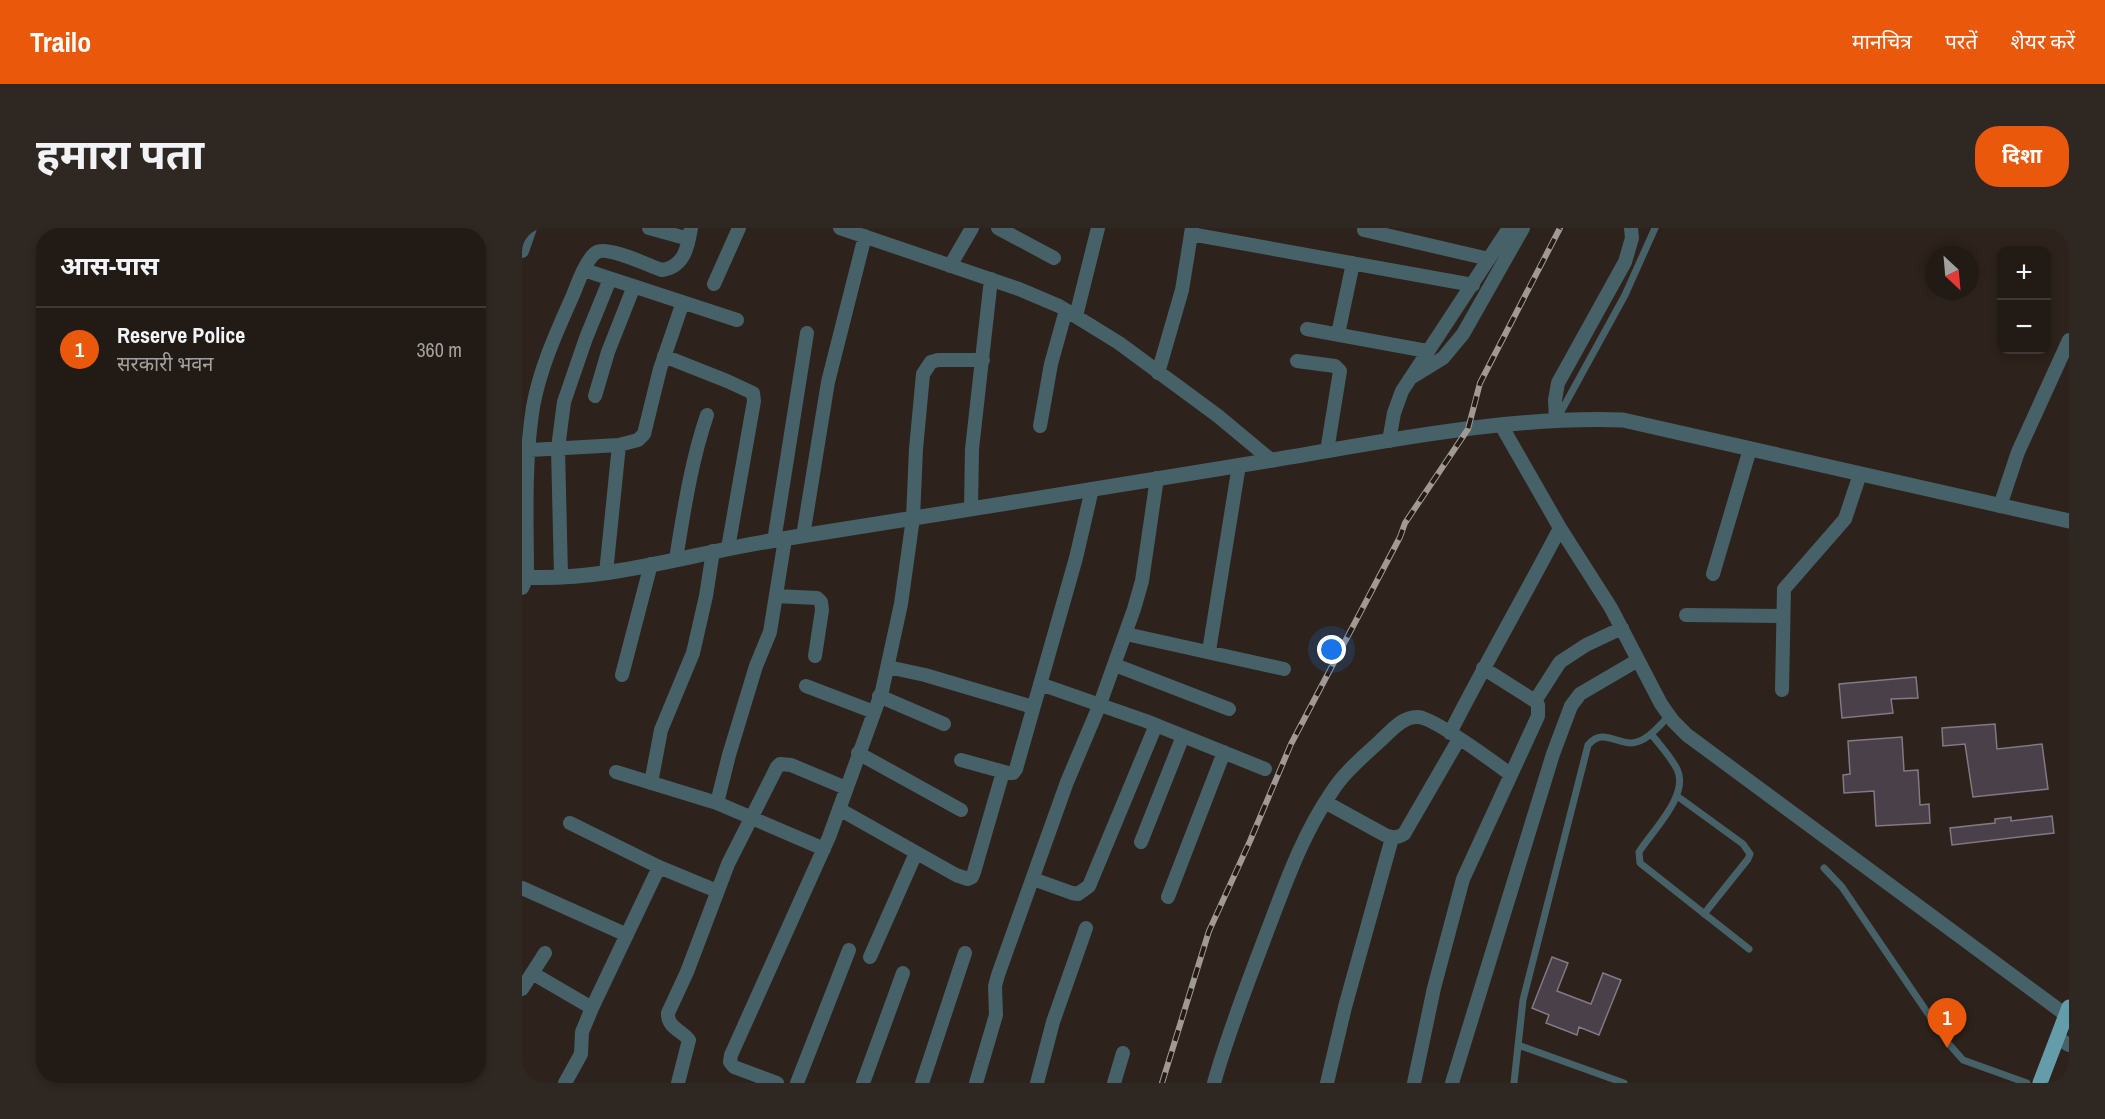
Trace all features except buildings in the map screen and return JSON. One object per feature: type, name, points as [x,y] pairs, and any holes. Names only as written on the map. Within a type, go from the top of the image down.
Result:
[{"type":"main road","points":[[2040,1083],[2064,1041],[2068,1011]]},
{"type":"street","points":[[522,251],[530,228]]},
{"type":"street","points":[[649,228],[690,233],[687,250],[679,263],[662,270],[611,251],[595,252],[584,270],[546,360],[533,407],[524,580],[606,573],[728,548],[1389,441],[1501,425],[1591,419],[1623,420],[2069,522]]},
{"type":"street","points":[[714,284],[739,228]]},
{"type":"street","points":[[840,228],[1019,289],[1071,313],[1119,343],[1218,416],[1272,460]]},
{"type":"street","points":[[950,266],[972,228]]},
{"type":"street","points":[[998,228],[1054,258]]},
{"type":"street","points":[[1040,426],[1051,364],[1071,313],[1098,228]]},
{"type":"street","points":[[1411,378],[1443,358],[1463,334],[1523,228]]},
{"type":"street","points":[[1556,422],[1555,400],[1558,383],[1625,262],[1632,238],[1631,228]]},
{"type":"street","points":[[1364,230],[1490,259]]},
{"type":"street","points":[[1158,373],[1182,290],[1192,231],[1473,285]]},
{"type":"street","points":[[1389,441],[1394,413],[1402,391],[1490,259],[1501,232]]},
{"type":"street","points":[[803,536],[828,382],[865,236]]},
{"type":"street","points":[[1338,334],[1353,263]]},
{"type":"street","points":[[584,270],[737,320]]},
{"type":"street","points":[[561,576],[558,448],[564,402],[586,338],[610,279]]},
{"type":"street","points":[[971,508],[972,449],[991,279]]},
{"type":"street","points":[[595,396],[608,352],[634,286]]},
{"type":"street","points":[[530,450],[619,445],[638,440],[644,434],[664,356],[683,302]]},
{"type":"street","points":[[1307,329],[1427,351]]},
{"type":"street","points":[[717,803],[756,666],[770,632],[776,596],[779,540],[807,333]]},
{"type":"street","points":[[2000,506],[2018,452],[2069,340]]},
{"type":"street","points":[[664,356],[753,393],[754,401],[728,548]]},
{"type":"street","points":[[777,1083],[755,1079],[729,1062],[824,849],[888,667],[901,604],[913,518],[923,374],[931,362],[938,360],[982,360]]},
{"type":"street","points":[[1296,361],[1335,366],[1340,371],[1327,451]]},
{"type":"street","points":[[676,559],[691,474],[707,415]]},
{"type":"street","points":[[1501,425],[1560,528],[1611,608],[1669,716],[1687,735],[2068,1011]]},
{"type":"street","points":[[606,573],[619,445]]},
{"type":"street","points":[[1713,574],[1750,449]]},
{"type":"street","points":[[1209,651],[1239,465]]},
{"type":"street","points":[[1782,690],[1784,589],[1845,519],[1860,474]]},
{"type":"street","points":[[976,1083],[996,1015],[995,986],[998,975],[1067,782],[1115,665],[1142,581],[1157,478]]},
{"type":"street","points":[[961,760],[1003,772],[1013,773],[1016,770],[1076,558],[1092,489]]},
{"type":"street","points":[[1325,802],[1392,838],[1404,834],[1454,736],[1483,668],[1522,601],[1560,528]]},
{"type":"street","points":[[651,783],[661,730],[693,653],[713,551]]},
{"type":"street","points":[[622,675],[651,564]]},
{"type":"street","points":[[776,596],[817,598],[821,602],[822,610],[814,656]]},
{"type":"street","points":[[1686,615],[1783,616]]},
{"type":"street","points":[[1534,701],[1560,662],[1586,645],[1622,628]]},
{"type":"street","points":[[1126,634],[1284,669]]},
{"type":"street","points":[[1452,1083],[1553,754],[1571,706],[1580,694],[1638,660]]},
{"type":"street","points":[[1115,665],[1229,709]]},
{"type":"street","points":[[888,667],[925,675],[1033,707]]},
{"type":"street","points":[[1414,1083],[1434,988],[1460,890],[1510,774],[1539,716],[1539,705],[1483,668]]},
{"type":"street","points":[[1040,684],[1156,725],[1265,769]]},
{"type":"street","points":[[806,686],[874,712]]},
{"type":"street","points":[[879,696],[944,723]]},
{"type":"street","points":[[1214,1083],[1238,1009],[1292,865],[1314,819],[1348,771],[1406,719],[1416,716],[1422,717],[1454,736],[1510,774]]},
{"type":"street","points":[[1033,879],[1072,894],[1077,894],[1089,886],[1156,725]]},
{"type":"street","points":[[1141,842],[1183,736]]},
{"type":"street","points":[[1168,897],[1224,752]]},
{"type":"street","points":[[858,753],[961,810]]},
{"type":"street","points":[[678,1083],[689,1040],[670,1024],[668,1012],[687,972],[728,864],[777,767],[780,764],[791,765],[846,788]]},
{"type":"street","points":[[616,772],[717,803],[824,849]]},
{"type":"street","points":[[839,809],[963,879],[968,879],[972,877],[1003,772]]},
{"type":"street","points":[[570,823],[659,867],[717,891]]},
{"type":"street","points":[[1327,1083],[1345,1007],[1392,838]]},
{"type":"street","points":[[870,957],[916,853]]},
{"type":"street","points":[[569,1082],[581,1054],[582,1032],[592,1008],[659,867]]},
{"type":"street","points":[[522,888],[627,935]]},
{"type":"street","points":[[1036,1083],[1053,1022],[1086,928]]},
{"type":"street","points":[[797,1083],[849,950]]},
{"type":"street","points":[[522,989],[545,953]]},
{"type":"street","points":[[922,1083],[965,953]]},
{"type":"street","points":[[532,973],[592,1008]]},
{"type":"street","points":[[863,1083],[903,973]]},
{"type":"street","points":[[1114,1083],[1122,1053]]},
{"type":"lane","points":[[1556,422],[1625,295],[1655,228]]},
{"type":"lane","points":[[1515,1083],[1522,1000],[1588,745],[1593,738],[1600,737],[1631,743],[1651,734],[1669,716]]},
{"type":"lane","points":[[1651,734],[1677,770],[1680,788],[1639,852],[1640,863],[1749,949]]},
{"type":"lane","points":[[1677,796],[1743,844],[1750,854],[1704,914]]},
{"type":"lane","points":[[1824,868],[1842,887],[1948,1043],[1964,1060],[2027,1083]]},
{"type":"lane","points":[[1518,1045],[1624,1083]]},
{"type":"railway","points":[[1162,1083],[1209,931],[1291,744],[1400,537],[1405,523],[1468,429],[1480,383],[1560,228]]},
{"type":"place","name":"Reserve Police","points":[[1947,1048]]}]
